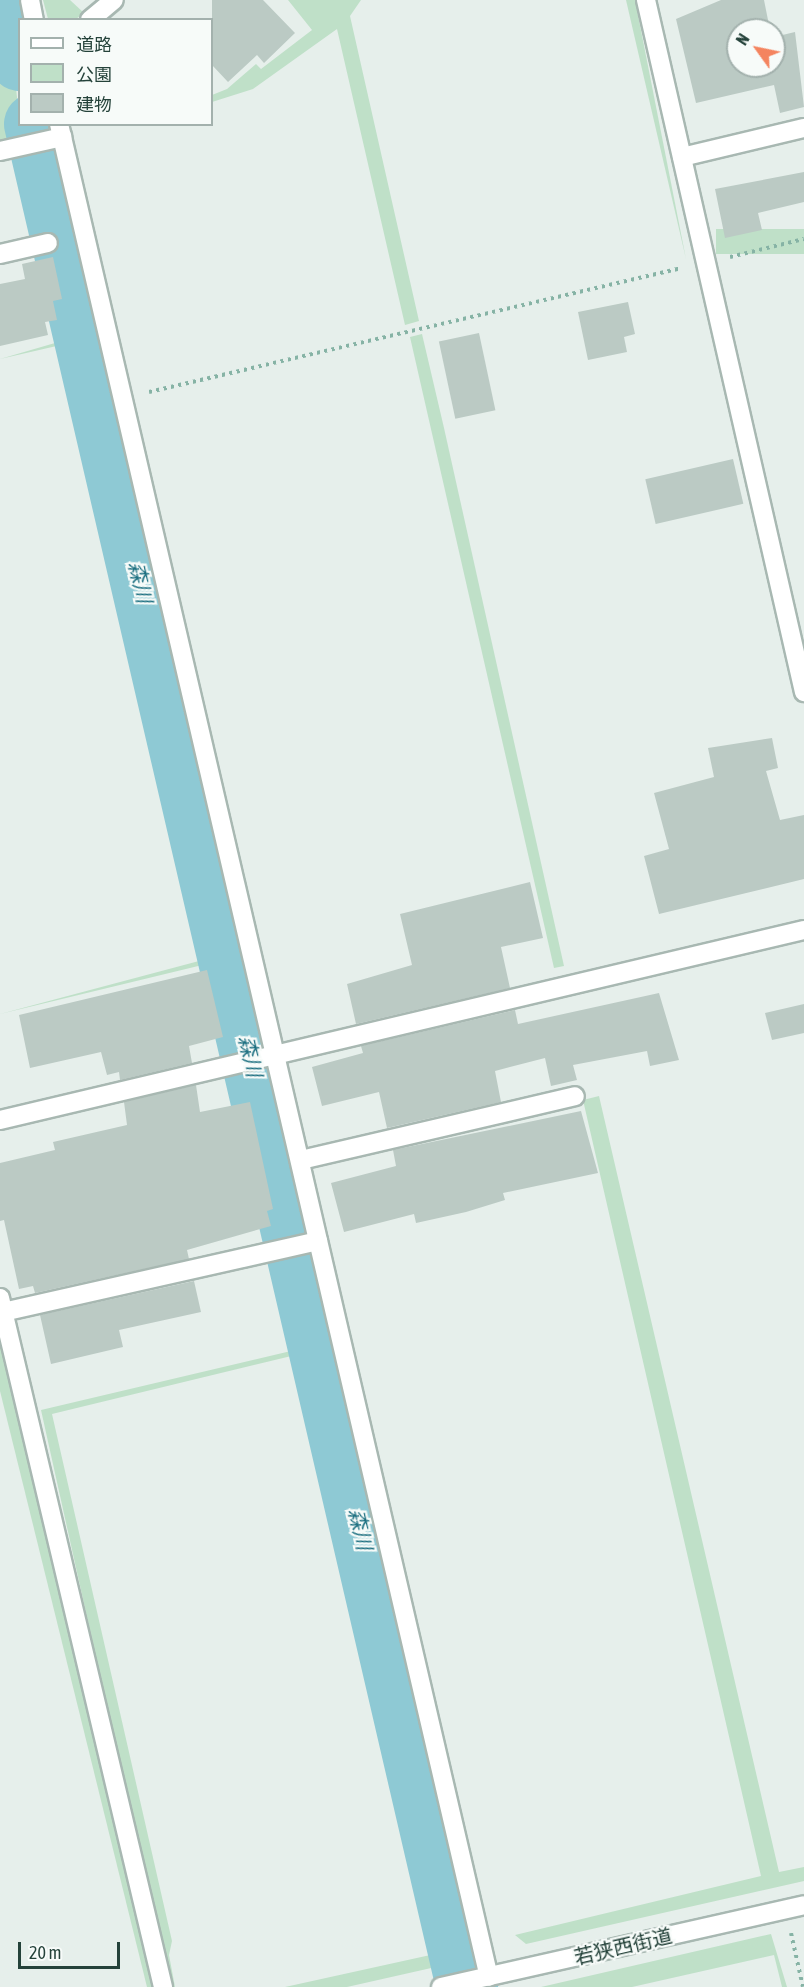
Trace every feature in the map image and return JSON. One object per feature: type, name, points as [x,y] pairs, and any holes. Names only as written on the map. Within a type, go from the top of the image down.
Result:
[{"type":"street","points":[[30,0],[34,18]]},
{"type":"street","points":[[92,18],[114,0]]},
{"type":"street","points":[[646,0],[804,692]]},
{"type":"street","points":[[682,157],[804,128]]},
{"type":"street","points":[[0,151],[50,136],[125,398],[269,1056],[301,1160],[313,1242],[483,1978]]},
{"type":"street","points":[[0,254],[48,243]]},
{"type":"street","points":[[0,1120],[804,930]]},
{"type":"street","points":[[301,1160],[575,1096]]},
{"type":"street","points":[[163,1987],[2,1305],[313,1242]]},
{"type":"street","name":"若狭西街道","points":[[446,1986],[804,1905]]},
{"type":"path","points":[[125,398],[804,239]]},
{"type":"path","points":[[785,1909],[803,1987]]},
{"type":"green space","points":[[43,0],[70,0],[84,13],[77,18],[48,18]]},
{"type":"green space","points":[[288,0],[361,0],[350,16],[419,321],[405,325],[337,29],[253,89],[213,102],[213,95],[227,89],[256,64],[261,69],[312,30]]},
{"type":"green space","points":[[626,0],[635,0],[686,259]]},
{"type":"green space","points":[[12,52],[18,126],[29,126],[32,135],[0,142],[0,55]]},
{"type":"green space","points":[[716,229],[804,229],[804,254],[716,254]]},
{"type":"green space","points":[[422,334],[564,966],[554,968],[410,337]]},
{"type":"green space","points":[[79,336],[223,960],[0,1014],[214,957],[74,342],[0,359]]},
{"type":"green space","points":[[599,1096],[779,1872],[804,1867],[804,1881],[526,1944],[515,1935],[761,1876],[583,1100]]},
{"type":"green space","points":[[0,1336],[153,1987],[147,1987],[0,1391]]},
{"type":"green space","points":[[312,1346],[452,1956],[449,1964],[347,1987],[285,1987],[444,1952],[308,1352],[52,1414],[172,1941],[169,1955],[175,1987],[169,1987],[41,1410]]},
{"type":"green space","points":[[771,1934],[787,1987],[782,1987],[774,1955],[632,1987],[541,1987]]},
{"type":"building","points":[[212,0],[263,0],[295,33],[264,63],[257,55],[228,82],[213,66]]},
{"type":"building","points":[[721,0],[764,0],[768,18],[726,18],[726,78],[786,78],[786,34],[795,32],[804,107],[780,113],[774,85],[696,103],[676,19]]},
{"type":"building","points":[[804,172],[804,202],[758,213],[762,230],[725,238],[715,189]]},
{"type":"building","points":[[53,257],[62,299],[53,301],[57,320],[45,322],[48,335],[0,346],[0,284],[25,279],[22,264]]},
{"type":"building","points":[[628,302],[635,334],[624,337],[627,352],[588,360],[578,312]]},
{"type":"building","points":[[479,333],[495,410],[455,419],[439,342]]},
{"type":"building","points":[[733,459],[743,504],[656,524],[645,479]]},
{"type":"building","points":[[772,738],[778,768],[766,771],[780,820],[804,815],[804,879],[659,914],[644,856],[669,849],[654,793],[714,777],[708,748]]},
{"type":"building","points":[[530,882],[543,938],[501,947],[510,988],[356,1024],[347,984],[412,965],[400,914]]},
{"type":"building","points":[[207,970],[223,1037],[189,1046],[192,1063],[120,1080],[119,1072],[107,1075],[101,1052],[30,1068],[19,1015]]},
{"type":"building","points":[[659,993],[679,1060],[650,1066],[647,1051],[573,1065],[577,1080],[551,1086],[545,1058],[495,1071],[501,1102],[387,1128],[379,1092],[322,1106],[312,1067],[363,1053],[361,1046],[515,1010],[518,1024]]},
{"type":"building","points":[[804,1004],[804,1033],[772,1040],[765,1013]]},
{"type":"building","points":[[196,1085],[200,1112],[250,1102],[273,1209],[267,1211],[271,1226],[187,1250],[189,1259],[35,1293],[33,1286],[19,1289],[4,1220],[0,1221],[0,1163],[55,1150],[53,1142],[127,1125],[124,1102]]},
{"type":"building","points":[[581,1111],[598,1173],[503,1193],[505,1200],[466,1212],[416,1223],[414,1214],[344,1232],[331,1183],[396,1166],[393,1150]]},
{"type":"building","points":[[194,1281],[201,1312],[119,1330],[123,1347],[51,1364],[40,1315]]},
{"type":"waterway","name":"森川","points":[[5,0],[18,52]]},
{"type":"waterway","name":"森川","points":[[35,126],[467,1987]]}]
